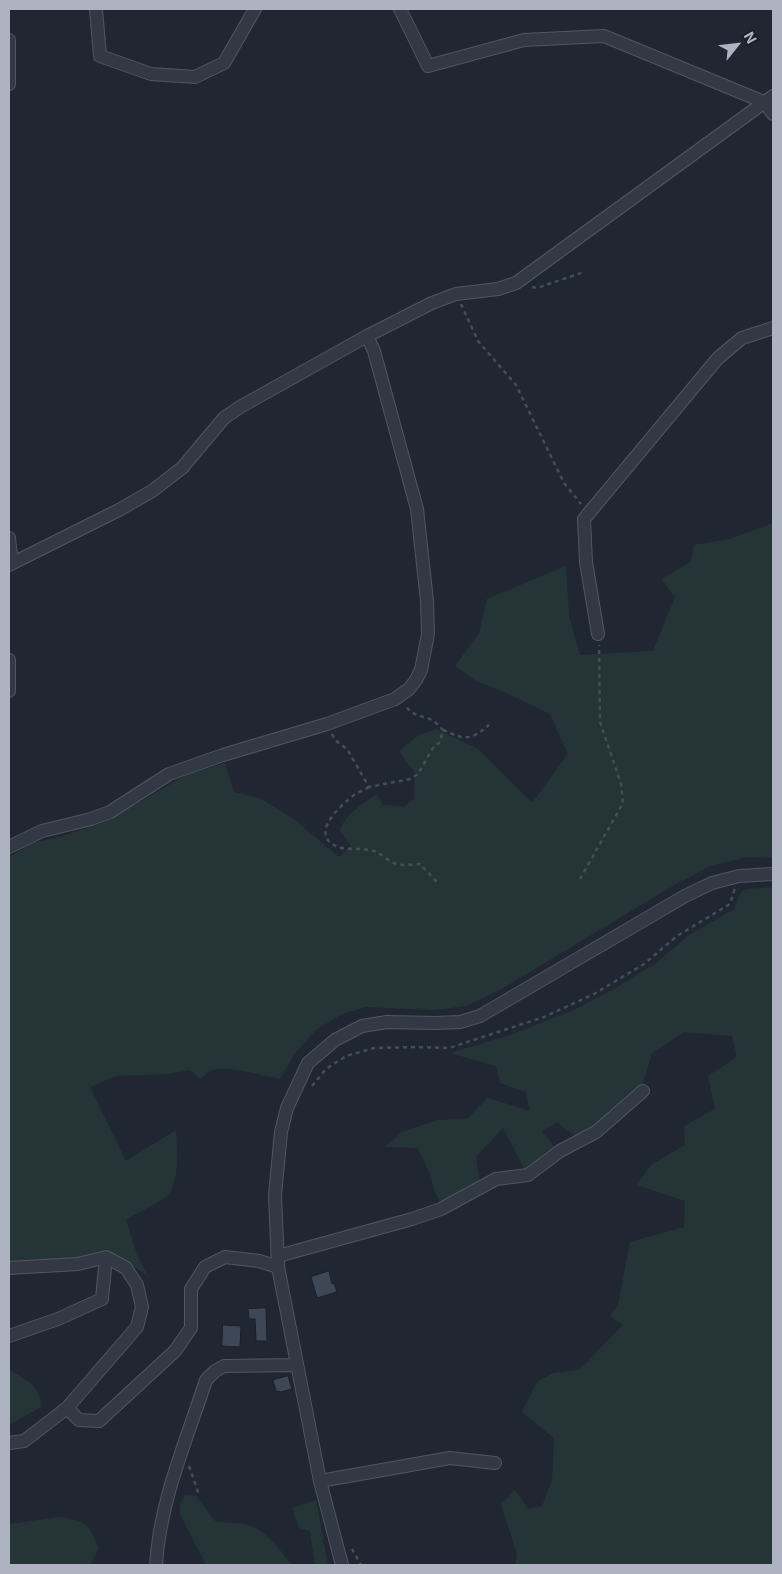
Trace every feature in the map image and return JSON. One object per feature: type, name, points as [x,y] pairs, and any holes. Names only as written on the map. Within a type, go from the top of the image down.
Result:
[{"type":"street","points":[[96,9],[100,56],[151,74],[195,77],[224,63],[255,9]]},
{"type":"street","points":[[400,9],[428,66],[524,40],[604,36],[769,99]]},
{"type":"street","points":[[9,40],[9,84]]},
{"type":"street","points":[[769,99],[773,114]]},
{"type":"street","points":[[9,564],[119,510],[152,491],[182,468],[224,418],[240,407],[367,336],[432,303],[456,294],[498,290],[516,283],[769,99]]},
{"type":"street","points":[[598,634],[586,562],[584,519],[718,358],[742,338],[773,328]]},
{"type":"street","points":[[9,847],[42,831],[91,819],[110,812],[169,774],[224,755],[327,724],[399,696],[409,690],[421,670],[428,634],[427,601],[417,510],[374,352],[367,336]]},
{"type":"street","points":[[9,538],[11,556],[9,564]]},
{"type":"street","points":[[9,660],[9,691]]},
{"type":"street","points":[[342,1565],[320,1481],[278,1261],[275,1195],[281,1132],[287,1108],[308,1063],[334,1040],[362,1026],[387,1022],[435,1024],[460,1022],[480,1016],[685,896],[712,883],[739,876],[773,874]]},
{"type":"street","points":[[67,1408],[79,1420],[99,1420],[175,1351],[191,1328],[191,1289],[205,1267],[225,1257],[278,1261],[441,1209],[496,1179],[528,1175],[560,1151],[596,1132],[643,1091]]},
{"type":"street","points":[[9,1268],[78,1264],[106,1257],[126,1268],[137,1285],[142,1307],[137,1327],[67,1408],[24,1441],[9,1443]]},
{"type":"street","points":[[9,1336],[58,1319],[102,1299],[106,1257]]},
{"type":"street","points":[[156,1565],[157,1544],[164,1507],[206,1380],[215,1370],[224,1366],[297,1365]]},
{"type":"street","points":[[320,1481],[450,1458],[495,1463]]},
{"type":"path","points":[[516,283],[537,288],[584,272]]},
{"type":"path","points":[[456,294],[478,341],[516,385],[564,482],[588,513]]},
{"type":"path","points":[[580,879],[623,803],[621,784],[600,722],[598,634]]},
{"type":"path","points":[[399,696],[409,710],[419,716],[433,720],[443,730],[457,736],[468,738],[476,736],[488,725]]},
{"type":"path","points":[[327,724],[335,740],[347,749],[369,788]]},
{"type":"path","points":[[437,882],[420,864],[397,864],[374,851],[337,847],[327,840],[324,833],[326,824],[335,812],[350,798],[369,788],[410,778],[418,774],[433,748],[440,742],[443,730]]},
{"type":"path","points":[[183,1448],[199,1494]]},
{"type":"shaded area","points":[[773,523],[773,858],[747,857],[710,866],[664,891],[500,990],[466,1006],[435,1010],[366,1007],[342,1014],[316,1030],[295,1053],[280,1079],[240,1070],[216,1069],[211,1070],[200,1079],[190,1070],[168,1074],[116,1076],[90,1087],[126,1161],[176,1130],[177,1165],[171,1190],[164,1199],[126,1220],[137,1255],[148,1276],[107,1249],[71,1259],[9,1262],[9,857],[33,843],[59,837],[105,822],[186,775],[225,763],[234,792],[259,798],[291,817],[339,857],[351,846],[340,830],[350,814],[360,806],[377,794],[383,805],[404,807],[414,799],[415,773],[399,751],[419,735],[436,729],[478,749],[532,803],[568,754],[550,714],[476,681],[455,666],[479,633],[487,599],[566,566],[569,616],[580,655],[653,651],[675,597],[661,579],[691,562],[694,545],[730,539]]},
{"type":"shaded area","points":[[773,887],[773,1565],[515,1565],[517,1554],[501,1504],[515,1490],[528,1509],[542,1506],[552,1480],[554,1438],[522,1412],[537,1382],[553,1373],[579,1370],[623,1325],[610,1316],[618,1305],[630,1242],[684,1227],[685,1201],[637,1185],[651,1165],[685,1145],[684,1126],[715,1109],[708,1076],[737,1057],[732,1036],[684,1032],[652,1053],[642,1087],[594,1128],[577,1138],[557,1122],[542,1131],[555,1148],[525,1170],[503,1128],[476,1157],[480,1183],[441,1203],[418,1148],[385,1147],[402,1132],[438,1120],[467,1119],[488,1098],[530,1111],[526,1092],[500,1083],[496,1066],[450,1053],[510,1035],[574,1010],[614,989],[657,962],[688,936],[734,909],[741,892],[748,889]]},
{"type":"shaded area","points":[[9,1369],[31,1384],[38,1394],[41,1407],[9,1425]]},
{"type":"shaded area","points":[[185,1495],[196,1496],[216,1522],[244,1524],[262,1532],[278,1547],[291,1565],[206,1565],[180,1514],[180,1504]]},
{"type":"shaded area","points":[[316,1500],[328,1565],[315,1565],[310,1531],[299,1528],[292,1508]]},
{"type":"shaded area","points":[[61,1517],[82,1522],[92,1533],[99,1548],[90,1565],[9,1565],[9,1524]]},
{"type":"building","points":[[329,1271],[332,1284],[334,1283],[337,1292],[317,1298],[311,1277]]},
{"type":"building","points":[[266,1308],[267,1341],[256,1341],[255,1319],[249,1319],[248,1309]]},
{"type":"building","points":[[223,1325],[241,1326],[240,1347],[222,1346]]},
{"type":"building","points":[[288,1376],[292,1389],[281,1392],[276,1391],[273,1380]]}]
